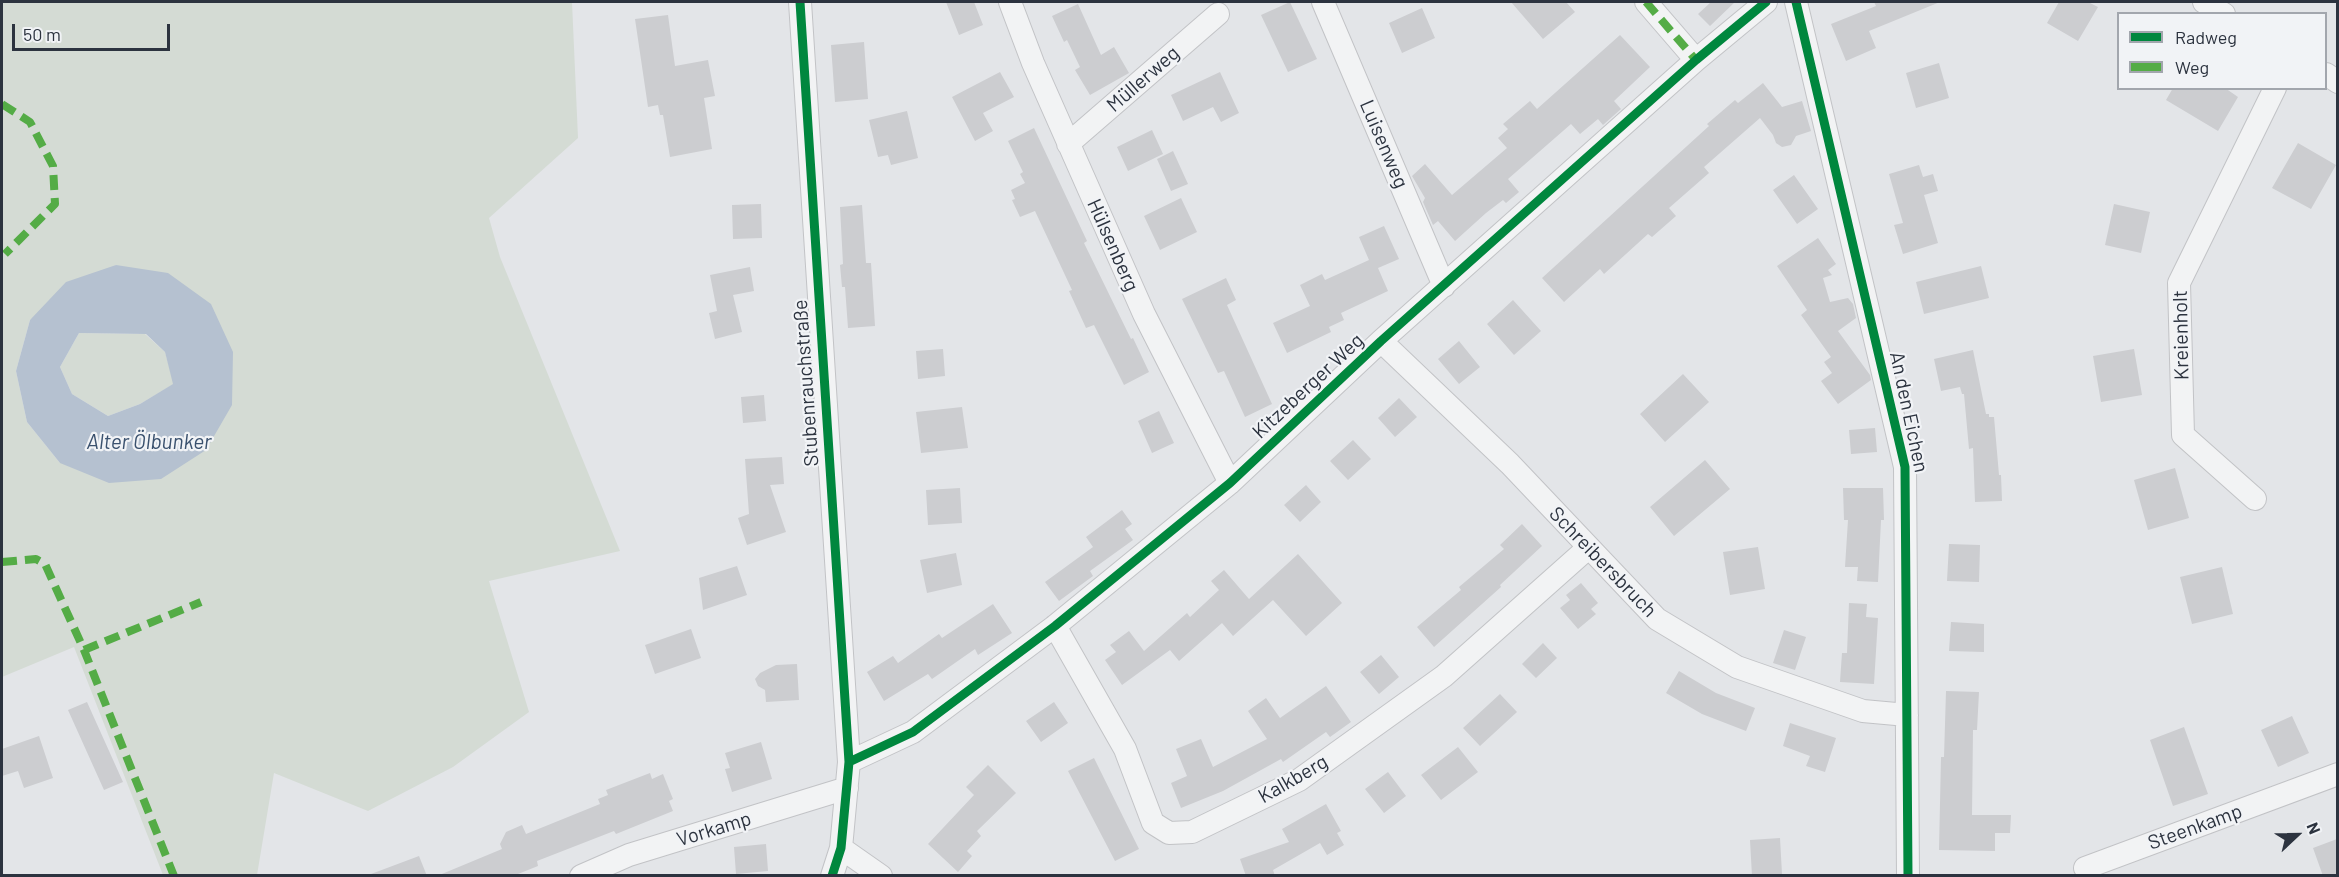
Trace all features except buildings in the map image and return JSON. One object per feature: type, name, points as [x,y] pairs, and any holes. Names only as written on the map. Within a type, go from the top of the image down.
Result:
[{"type":"street","name":"Stubenrauchstraße","points":[[800,2],[849,762],[841,848],[831,876]]},
{"type":"street","name":"Hülsenberg","points":[[1010,2],[1033,63],[1144,314],[1230,483]]},
{"type":"street","name":"Luisenweg","points":[[1323,2],[1444,286]]},
{"type":"street","points":[[1646,2],[1696,60]]},
{"type":"street","name":"Kitzeberger Weg","points":[[849,762],[913,732],[1055,626],[1230,483],[1381,341],[1696,60],[1766,2]]},
{"type":"street","name":"An den Eichen","points":[[1796,2],[1905,467],[1908,876]]},
{"type":"street","points":[[2204,2],[2221,12]]},
{"type":"street","name":"Müllerweg","points":[[1068,144],[1218,14]]},
{"type":"street","name":"Kreienholt","points":[[2255,499],[2183,435],[2179,283],[2274,90]]},
{"type":"street","name":"Schreibersbruch","points":[[1381,341],[1510,464],[1657,619],[1737,667],[1863,711],[1907,715]]},
{"type":"street","name":"Kalkberg","points":[[1055,626],[1125,749],[1153,823],[1169,833],[1192,832],[1299,780],[1318,767],[1444,676],[1588,548]]},
{"type":"street","name":"Steenkamp","points":[[2085,868],[2337,774]]},
{"type":"street","name":"Vorkamp","points":[[581,876],[629,855],[848,788]]},
{"type":"street","points":[[841,848],[882,876]]},
{"type":"shaded area","points":[[2,2],[572,2],[578,138],[489,218],[500,257],[620,551],[489,581],[529,712],[453,767],[368,811],[274,773],[257,875],[163,875],[74,647],[2,677]],"holes":[[[116,265],[232,405],[60,463],[27,422],[16,371],[30,320]]]},
{"type":"shaded area","points":[[79,333],[145,334],[165,352],[174,384],[140,404],[108,416],[72,394],[60,367]]},
{"type":"water","name":"Alter Ölbunker","points":[[116,265],[168,273],[211,304],[233,352],[232,405],[206,450],[161,479],[109,483],[60,463],[27,422],[16,371],[30,320],[66,282]],"holes":[[[79,333],[146,334],[165,352],[173,384],[140,404],[108,416],[72,394],[60,367]]]},
{"type":"marked path","points":[[1646,2],[1696,60]]},
{"type":"marked path","points":[[2,104],[30,122],[53,166],[55,204],[5,254]]},
{"type":"marked path","points":[[2,562],[36,559],[45,564],[84,650],[174,876]]},
{"type":"marked path","points":[[84,650],[201,602]]},
{"type":"cycle path","points":[[800,2],[849,762],[841,848],[832,876]]},
{"type":"cycle path","points":[[849,762],[913,732],[1055,626],[1230,483],[1381,341],[1696,60],[1766,2]]},
{"type":"cycle path","points":[[1796,2],[1905,467],[1908,876]]}]
